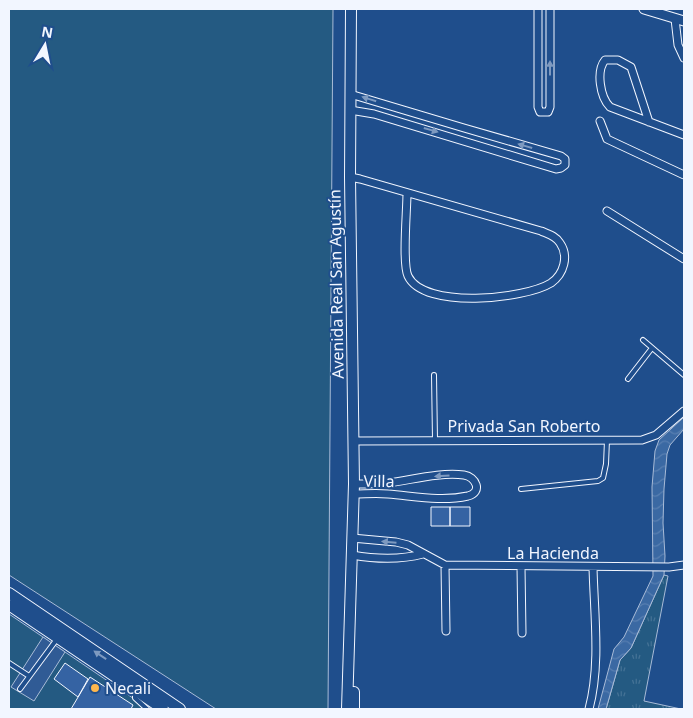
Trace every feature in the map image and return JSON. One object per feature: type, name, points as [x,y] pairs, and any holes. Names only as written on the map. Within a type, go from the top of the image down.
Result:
[{"type":"main road","name":"Avenida Real San Agustín","points":[[347,709],[354,489],[350,177],[351,9]]},
{"type":"main road","name":"Avenida Real San Agustín","points":[[351,557],[354,709]]},
{"type":"main road","points":[[9,593],[138,687],[160,709]]},
{"type":"main road","points":[[9,605],[138,687],[180,709]]},
{"type":"street","points":[[538,9],[538,107],[540,112],[544,113],[548,112],[550,107],[550,9]]},
{"type":"street","points":[[644,9],[680,20],[678,45],[684,58]]},
{"type":"street","points":[[538,51],[550,52]]},
{"type":"street","points":[[649,122],[631,67],[618,60],[604,60],[600,74],[606,103],[616,110],[684,135]]},
{"type":"street","points":[[350,94],[561,156],[565,159],[565,165],[556,169],[374,114],[350,110]]},
{"type":"street","points":[[600,121],[605,135],[612,142],[684,175]]},
{"type":"street","points":[[461,139],[464,128]]},
{"type":"street","points":[[350,177],[407,193],[541,231],[553,236],[560,242],[565,255],[564,266],[559,275],[551,282],[539,288],[502,296],[468,299],[438,296],[422,291],[414,285],[408,276],[405,263],[407,193]]},
{"type":"street","points":[[607,211],[684,259]]},
{"type":"street","name":"Privada San Roberto","points":[[354,441],[632,440],[649,438],[662,430],[684,411]]},
{"type":"street","name":"Villa","points":[[461,475],[470,476],[478,486],[476,491],[469,496],[435,498],[373,493],[354,489],[373,484],[418,478],[461,475]]},
{"type":"street","points":[[402,481],[403,496]]},
{"type":"street","points":[[373,484],[373,493]]},
{"type":"street","name":"La Hacienda","points":[[352,538],[408,545],[445,565],[669,567],[684,564]]},
{"type":"street","points":[[351,557],[408,558],[423,554]]},
{"type":"street","points":[[445,565],[446,630]]},
{"type":"street","points":[[521,567],[522,633]]},
{"type":"street","points":[[589,709],[594,679],[595,657],[593,567]]},
{"type":"lane","points":[[643,340],[684,375]]},
{"type":"lane","points":[[628,379],[652,348]]},
{"type":"lane","points":[[434,375],[435,440]]},
{"type":"lane","points":[[522,489],[598,481],[604,478],[607,440]]},
{"type":"lane","points":[[20,689],[58,637]]},
{"type":"lane","points":[[9,663],[29,676]]},
{"type":"lane","points":[[138,687],[135,698],[147,709]]},
{"type":"green space","points":[[9,9],[333,9],[328,709],[216,709],[9,575]]},
{"type":"green space","points":[[664,575],[668,576],[644,701],[681,709],[606,709],[620,660],[631,648]]},
{"type":"green space","points":[[9,614],[149,709],[9,709]]},
{"type":"shaded area","points":[[43,637],[65,652],[34,701],[11,687]]},
{"type":"water","points":[[684,417],[684,429],[670,445],[667,454],[663,523],[664,575],[631,648],[620,660],[606,709],[598,709],[614,649],[624,637],[653,576],[652,487],[655,451],[659,440]]},
{"type":"building","points":[[431,507],[450,507],[450,526],[431,526]]},
{"type":"building","points":[[450,507],[470,507],[470,526],[450,526]]},
{"type":"building","points":[[65,663],[88,679],[78,697],[54,679]]},
{"type":"building","name":"Necali","points":[[90,677],[133,705],[131,709],[71,709]]},
{"type":"place","name":"Necali","points":[[95,688]]}]
